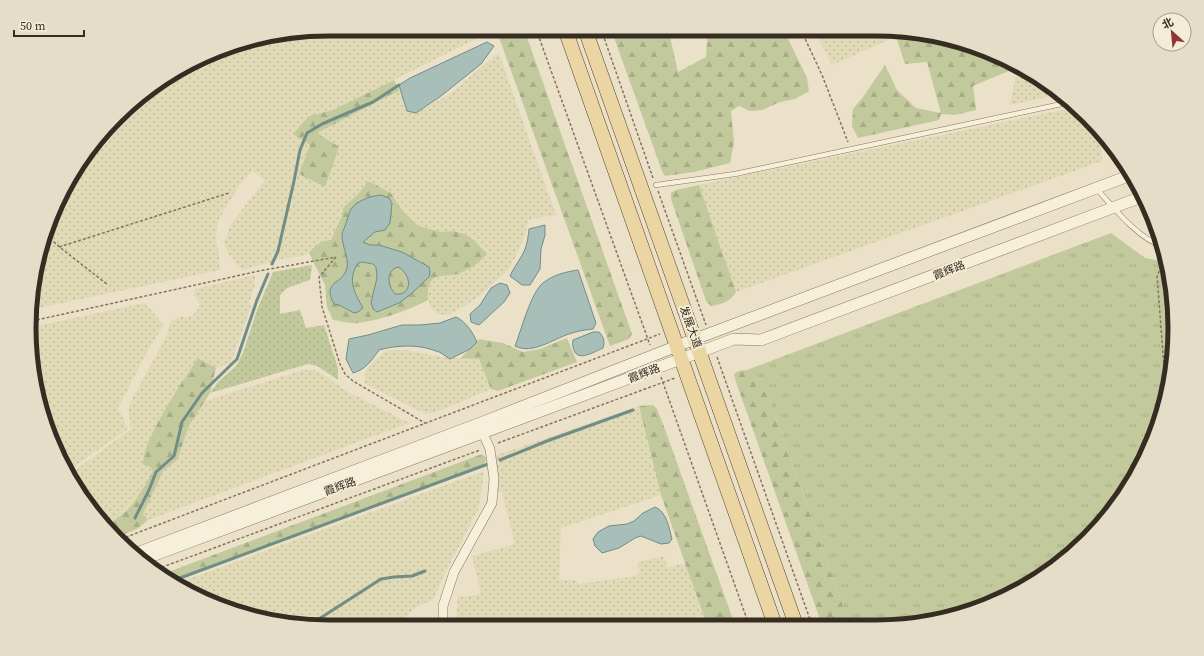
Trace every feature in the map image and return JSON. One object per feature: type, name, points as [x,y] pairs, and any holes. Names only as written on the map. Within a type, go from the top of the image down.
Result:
[{"type":"main road","name":"发展大道","points":[[567,36],[672,329],[773,620]]},
{"type":"main road","name":"发展大道","points":[[587,36],[794,620]]},
{"type":"street","name":"霞辉路","points":[[140,552],[658,367],[679,352],[1126,177]]},
{"type":"street","name":"霞辉路","points":[[697,345],[734,339],[761,340],[1138,198]]},
{"type":"street","name":"霞辉路","points":[[147,558],[481,429],[654,355],[679,352]]},
{"type":"street","points":[[443,620],[443,606],[454,572],[492,503],[494,479],[489,446],[481,429]]},
{"type":"lane","points":[[656,185],[735,174],[850,148],[1063,104]]},
{"type":"lane","points":[[1096,188],[1113,208],[1139,234],[1156,244]]},
{"type":"path","points":[[539,36],[654,355]]},
{"type":"path","points":[[804,36],[822,75],[850,148]]},
{"type":"path","points":[[59,247],[229,193]]},
{"type":"path","points":[[50,238],[108,285]]},
{"type":"path","points":[[36,320],[258,272],[336,257],[319,277],[322,307],[340,364],[345,374],[353,381],[425,423]]},
{"type":"path","points":[[1162,269],[1157,275],[1164,373]]},
{"type":"path","points":[[125,537],[672,329]]},
{"type":"path","points":[[658,367],[747,620]]},
{"type":"path","points":[[161,568],[687,374]]},
{"type":"shaded area","points":[[328,36],[482,36],[333,110],[309,116],[317,133],[400,90],[407,111],[416,113],[453,92],[495,55],[499,54],[556,215],[528,220],[525,235],[508,270],[483,293],[465,306],[447,315],[438,314],[432,309],[428,300],[428,287],[432,280],[439,277],[454,275],[452,231],[441,232],[418,226],[401,209],[391,193],[368,181],[360,192],[343,208],[343,214],[331,241],[314,247],[309,253],[303,256],[281,259],[243,270],[228,253],[224,243],[231,224],[265,180],[252,171],[240,184],[218,221],[216,239],[220,270],[37,308],[38,290],[51,234],[75,182],[96,150],[108,135],[135,108],[150,96],[182,75],[234,51],[290,38]]},
{"type":"shaded area","points":[[817,36],[895,37],[832,65]]},
{"type":"shaded area","points":[[1016,72],[1053,96],[1010,105]]},
{"type":"shaded area","points":[[1070,109],[1101,141],[1102,161],[736,292],[699,185]]},
{"type":"shaded area","points":[[255,275],[255,285],[249,303],[251,306],[230,363],[216,368],[198,358],[149,466],[153,470],[141,493],[119,517],[110,523],[96,506],[74,471],[131,429],[129,405],[167,335],[169,324],[175,319],[192,316],[199,308],[200,304],[194,295],[195,289]]},
{"type":"shaded area","points":[[145,303],[164,325],[148,350],[118,408],[128,429],[72,468],[58,440],[46,404],[38,366],[36,326]]},
{"type":"shaded area","points":[[392,350],[407,350],[441,357],[480,359],[491,389],[436,412],[426,414],[364,383],[367,368],[384,352]]},
{"type":"shaded area","points":[[303,370],[314,370],[330,379],[346,391],[409,423],[148,520],[143,514],[159,478],[163,471],[177,460],[189,426],[205,401]]},
{"type":"shaded area","points":[[639,406],[661,495],[561,528],[559,580],[576,580],[578,584],[630,577],[639,574],[638,562],[664,556],[668,568],[685,563],[703,616],[680,620],[456,620],[458,597],[481,594],[472,556],[515,544],[502,492],[495,493],[494,456]]},
{"type":"shaded area","points":[[484,471],[479,508],[442,579],[434,599],[418,606],[401,620],[328,620],[290,618],[234,605],[182,581]]},
{"type":"green space","points":[[499,36],[526,36],[632,334],[629,339],[610,346]]},
{"type":"green space","points":[[614,36],[670,36],[678,72],[706,57],[708,36],[787,36],[807,78],[809,91],[795,99],[780,102],[762,110],[750,111],[739,106],[731,111],[734,142],[730,163],[694,172],[665,176]]},
{"type":"green space","points":[[896,37],[914,38],[970,51],[988,58],[1011,70],[973,86],[976,110],[955,115],[941,114],[939,120],[858,138],[852,126],[853,109],[885,65],[897,90],[916,108],[941,113],[927,62],[905,64]]},
{"type":"green space","points":[[394,80],[400,90],[317,133],[339,147],[325,187],[299,174],[310,145],[293,134],[309,116],[333,110]]},
{"type":"green space","points":[[368,181],[391,193],[401,209],[418,226],[441,232],[452,231],[464,234],[474,240],[487,254],[475,265],[466,270],[457,274],[440,276],[433,279],[429,286],[428,300],[411,308],[367,322],[349,323],[333,320],[327,307],[325,285],[309,253],[318,244],[331,240],[343,214],[343,208],[360,192]]},
{"type":"green space","points":[[699,185],[736,292],[725,302],[711,306],[706,301],[671,199],[671,193],[676,190]]},
{"type":"green space","points":[[1111,233],[1145,258],[1160,261],[1166,290],[1168,328],[1166,366],[1153,422],[1129,474],[1108,506],[1096,521],[1069,548],[1054,560],[1022,581],[1005,590],[970,605],[952,610],[914,618],[848,620],[765,388],[754,375],[747,370]]},
{"type":"green space","points":[[312,265],[310,280],[287,288],[280,295],[280,314],[300,310],[306,328],[324,325],[338,368],[338,380],[317,366],[308,364],[210,393],[218,382],[236,366],[243,353],[257,310],[273,272]]},
{"type":"green space","points":[[567,338],[577,362],[498,391],[491,389],[479,359],[461,358],[479,339],[503,343],[523,352],[540,349]]},
{"type":"green space","points":[[198,358],[216,368],[210,393],[189,426],[177,460],[163,471],[143,514],[148,520],[137,529],[123,535],[109,522],[120,516],[133,503],[153,470],[149,466],[143,465],[144,454],[156,426]]},
{"type":"green space","points":[[747,370],[754,375],[765,388],[848,620],[820,620],[736,382],[734,374],[739,371]]},
{"type":"green space","points":[[653,405],[657,409],[733,620],[705,620],[661,495],[639,406]]},
{"type":"green space","points":[[482,454],[486,458],[485,462],[480,468],[178,579],[168,572]]},
{"type":"water","points":[[487,42],[494,46],[481,64],[441,96],[416,113],[407,111],[399,85],[410,78]]},
{"type":"water","points":[[381,195],[389,198],[392,203],[390,223],[385,230],[375,232],[363,242],[402,252],[429,267],[429,277],[399,303],[377,312],[373,309],[371,302],[377,278],[376,267],[373,264],[362,262],[358,263],[352,280],[357,297],[363,308],[354,313],[334,304],[330,291],[331,287],[341,278],[347,268],[342,235],[351,209],[369,197]],"holes":[[[398,267],[403,270],[408,279],[408,288],[401,294],[395,294],[389,283],[389,275]]]},
{"type":"water","points":[[545,225],[545,235],[541,249],[540,269],[530,285],[522,285],[510,276],[525,250],[529,229]]},
{"type":"water","points":[[578,270],[596,323],[593,329],[572,333],[528,349],[515,346],[530,303],[543,283],[555,276]]},
{"type":"water","points":[[500,283],[507,285],[510,293],[504,302],[479,325],[471,322],[470,314],[480,305],[491,288]]},
{"type":"water","points":[[456,317],[463,321],[477,342],[470,349],[450,359],[440,352],[422,347],[393,347],[379,350],[365,367],[353,373],[346,359],[349,339],[402,325],[440,323]]},
{"type":"water","points":[[593,332],[599,332],[602,336],[604,342],[603,348],[583,356],[576,354],[573,346],[573,340]]},
{"type":"water","points":[[655,507],[665,516],[667,521],[672,539],[669,543],[661,544],[641,536],[619,548],[602,553],[595,546],[593,539],[598,532],[609,526],[627,524],[634,521],[643,513]]},
{"type":"waterway","points":[[272,264],[278,251],[300,150],[307,133],[322,124],[373,102],[399,85]]},
{"type":"waterway","points":[[135,518],[156,472],[174,456],[182,422],[202,393],[237,359],[257,300],[268,274]]},
{"type":"waterway","points":[[500,460],[547,441],[633,410]]},
{"type":"waterway","points":[[178,579],[488,464]]},
{"type":"waterway","points":[[318,619],[381,579],[412,576],[425,571]]}]
